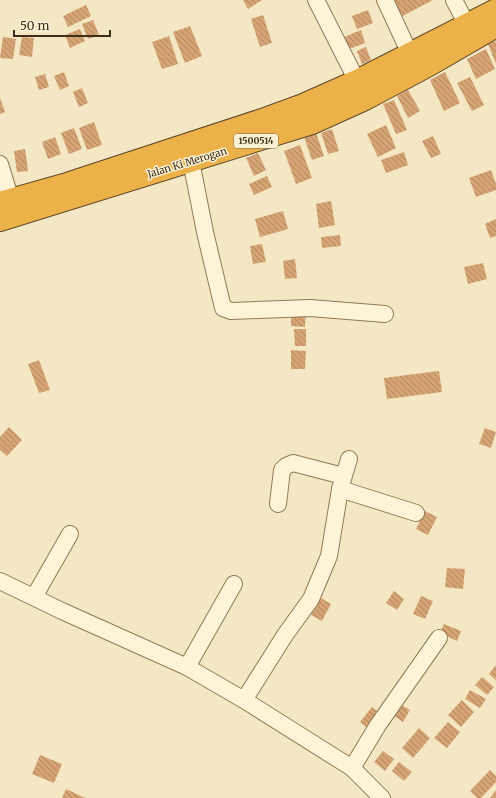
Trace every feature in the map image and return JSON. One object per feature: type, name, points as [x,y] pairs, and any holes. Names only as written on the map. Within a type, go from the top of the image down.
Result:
[{"type":"highway","name":"Jalan Ki Merogan","points":[[0,220],[191,161],[266,128],[303,105],[357,81],[496,10]]},
{"type":"highway","name":"Jalan Ki Merogan","points":[[5,201],[266,128],[312,123],[365,99],[429,65],[496,26]]},
{"type":"street","points":[[316,0],[357,81]]},
{"type":"street","points":[[385,0],[410,54]]},
{"type":"street","points":[[454,0],[467,25]]},
{"type":"street","points":[[191,161],[205,232],[223,308],[231,311],[310,308],[385,314]]},
{"type":"street","points":[[0,164],[5,201]]},
{"type":"street","points":[[244,700],[285,635],[310,599],[329,556],[342,482],[349,459]]},
{"type":"street","points":[[278,504],[282,470],[286,466],[293,463],[416,513]]},
{"type":"street","points":[[34,598],[70,534]]},
{"type":"street","points":[[0,580],[34,598],[187,667],[244,700],[352,768],[382,798]]},
{"type":"street","points":[[187,667],[234,584]]},
{"type":"street","points":[[352,768],[385,714],[439,638]]},
{"type":"building","points":[[243,0],[262,0],[248,9]]},
{"type":"building","points":[[387,0],[433,0],[397,19]]},
{"type":"building","points":[[86,5],[91,16],[68,27],[63,16]]},
{"type":"building","points":[[368,10],[373,23],[357,29],[352,16]]},
{"type":"building","points":[[263,15],[272,43],[260,47],[251,19]]},
{"type":"building","points":[[93,20],[99,35],[88,39],[82,24]]},
{"type":"building","points":[[190,26],[202,56],[185,63],[173,32]]},
{"type":"building","points":[[80,29],[85,41],[70,48],[65,35]]},
{"type":"building","points":[[361,30],[365,43],[349,49],[344,37]]},
{"type":"building","points":[[169,36],[178,64],[162,69],[152,42]]},
{"type":"building","points":[[3,37],[16,39],[13,59],[0,58]]},
{"type":"building","points":[[22,37],[34,38],[32,57],[19,55]]},
{"type":"building","points":[[496,41],[496,64],[488,44]]},
{"type":"building","points":[[366,47],[371,60],[362,64],[357,51]]},
{"type":"building","points":[[486,49],[495,69],[476,79],[467,59]]},
{"type":"building","points":[[64,72],[69,86],[60,90],[54,76]]},
{"type":"building","points":[[445,72],[460,103],[444,111],[430,80]]},
{"type":"building","points":[[45,74],[49,87],[39,90],[35,77]]},
{"type":"building","points":[[470,77],[484,105],[472,111],[457,83]]},
{"type":"building","points":[[82,88],[88,103],[79,107],[73,92]]},
{"type":"building","points":[[408,90],[420,111],[408,118],[397,96]]},
{"type":"building","points":[[0,98],[5,112],[0,114]]},
{"type":"building","points":[[394,100],[407,130],[396,134],[383,104]]},
{"type":"building","points":[[94,122],[102,145],[87,150],[79,128]]},
{"type":"building","points":[[386,125],[396,148],[378,157],[367,134]]},
{"type":"building","points":[[74,128],[82,149],[69,154],[61,133]]},
{"type":"building","points":[[332,129],[339,151],[328,154],[321,133]]},
{"type":"building","points":[[316,133],[324,156],[312,160],[304,137]]},
{"type":"building","points":[[433,136],[441,154],[431,158],[422,141]]},
{"type":"building","points":[[55,137],[61,154],[48,159],[42,142]]},
{"type":"building","points":[[300,145],[312,178],[296,184],[284,151]]},
{"type":"building","points":[[25,149],[28,171],[17,172],[14,151]]},
{"type":"building","points":[[404,152],[408,165],[386,173],[381,160]]},
{"type":"building","points":[[258,153],[266,170],[254,176],[246,158]]},
{"type":"building","points":[[491,170],[496,184],[496,190],[476,197],[469,178]]},
{"type":"building","points":[[267,176],[272,187],[254,195],[249,184]]},
{"type":"building","points":[[331,201],[335,225],[319,228],[316,204]]},
{"type":"building","points":[[283,211],[288,229],[260,237],[255,219]]},
{"type":"building","points":[[496,219],[496,236],[490,238],[485,224]]},
{"type":"building","points":[[340,235],[341,246],[322,248],[321,237]]},
{"type":"building","points":[[262,244],[266,262],[253,264],[250,246]]},
{"type":"building","points":[[295,259],[297,278],[285,279],[283,261]]},
{"type":"building","points":[[483,263],[487,279],[468,284],[464,267]]},
{"type":"building","points":[[291,310],[306,311],[305,327],[291,326]]},
{"type":"building","points":[[294,329],[306,329],[306,346],[295,346]]},
{"type":"building","points":[[291,350],[306,351],[305,369],[291,369]]},
{"type":"building","points":[[39,360],[50,390],[39,393],[28,364]]},
{"type":"building","points":[[439,371],[442,392],[387,399],[384,378]]},
{"type":"building","points":[[9,427],[22,440],[7,456],[0,450],[0,437]]},
{"type":"building","points":[[485,428],[496,432],[491,448],[479,444]]},
{"type":"building","points":[[425,511],[437,517],[428,535],[416,529]]},
{"type":"building","points":[[447,568],[465,569],[463,589],[445,587]]},
{"type":"building","points":[[394,591],[404,599],[397,610],[386,603]]},
{"type":"building","points":[[421,596],[433,601],[425,619],[413,614]]},
{"type":"building","points":[[321,598],[331,604],[322,621],[311,615]]},
{"type":"building","points":[[444,624],[461,631],[457,641],[440,633]]},
{"type":"building","points":[[496,665],[496,680],[489,674]]},
{"type":"building","points":[[482,677],[494,687],[487,695],[475,685]]},
{"type":"building","points":[[470,690],[486,699],[480,708],[465,699]]},
{"type":"building","points":[[462,700],[474,712],[461,727],[448,715]]},
{"type":"building","points":[[398,703],[410,710],[403,722],[391,714]]},
{"type":"building","points":[[372,707],[382,715],[370,730],[360,722]]},
{"type":"building","points":[[448,722],[460,732],[447,748],[434,738]]},
{"type":"building","points":[[419,728],[430,738],[413,758],[402,748]]},
{"type":"building","points":[[383,751],[394,759],[385,771],[374,762]]},
{"type":"building","points":[[40,755],[62,764],[54,783],[32,774]]},
{"type":"building","points":[[399,762],[412,772],[404,781],[392,771]]},
{"type":"building","points":[[490,770],[496,776],[496,782],[481,798],[477,798],[470,791]]},
{"type":"building","points":[[66,789],[85,798],[62,798]]},
{"type":"building","points":[[496,790],[496,798],[490,798]]}]
